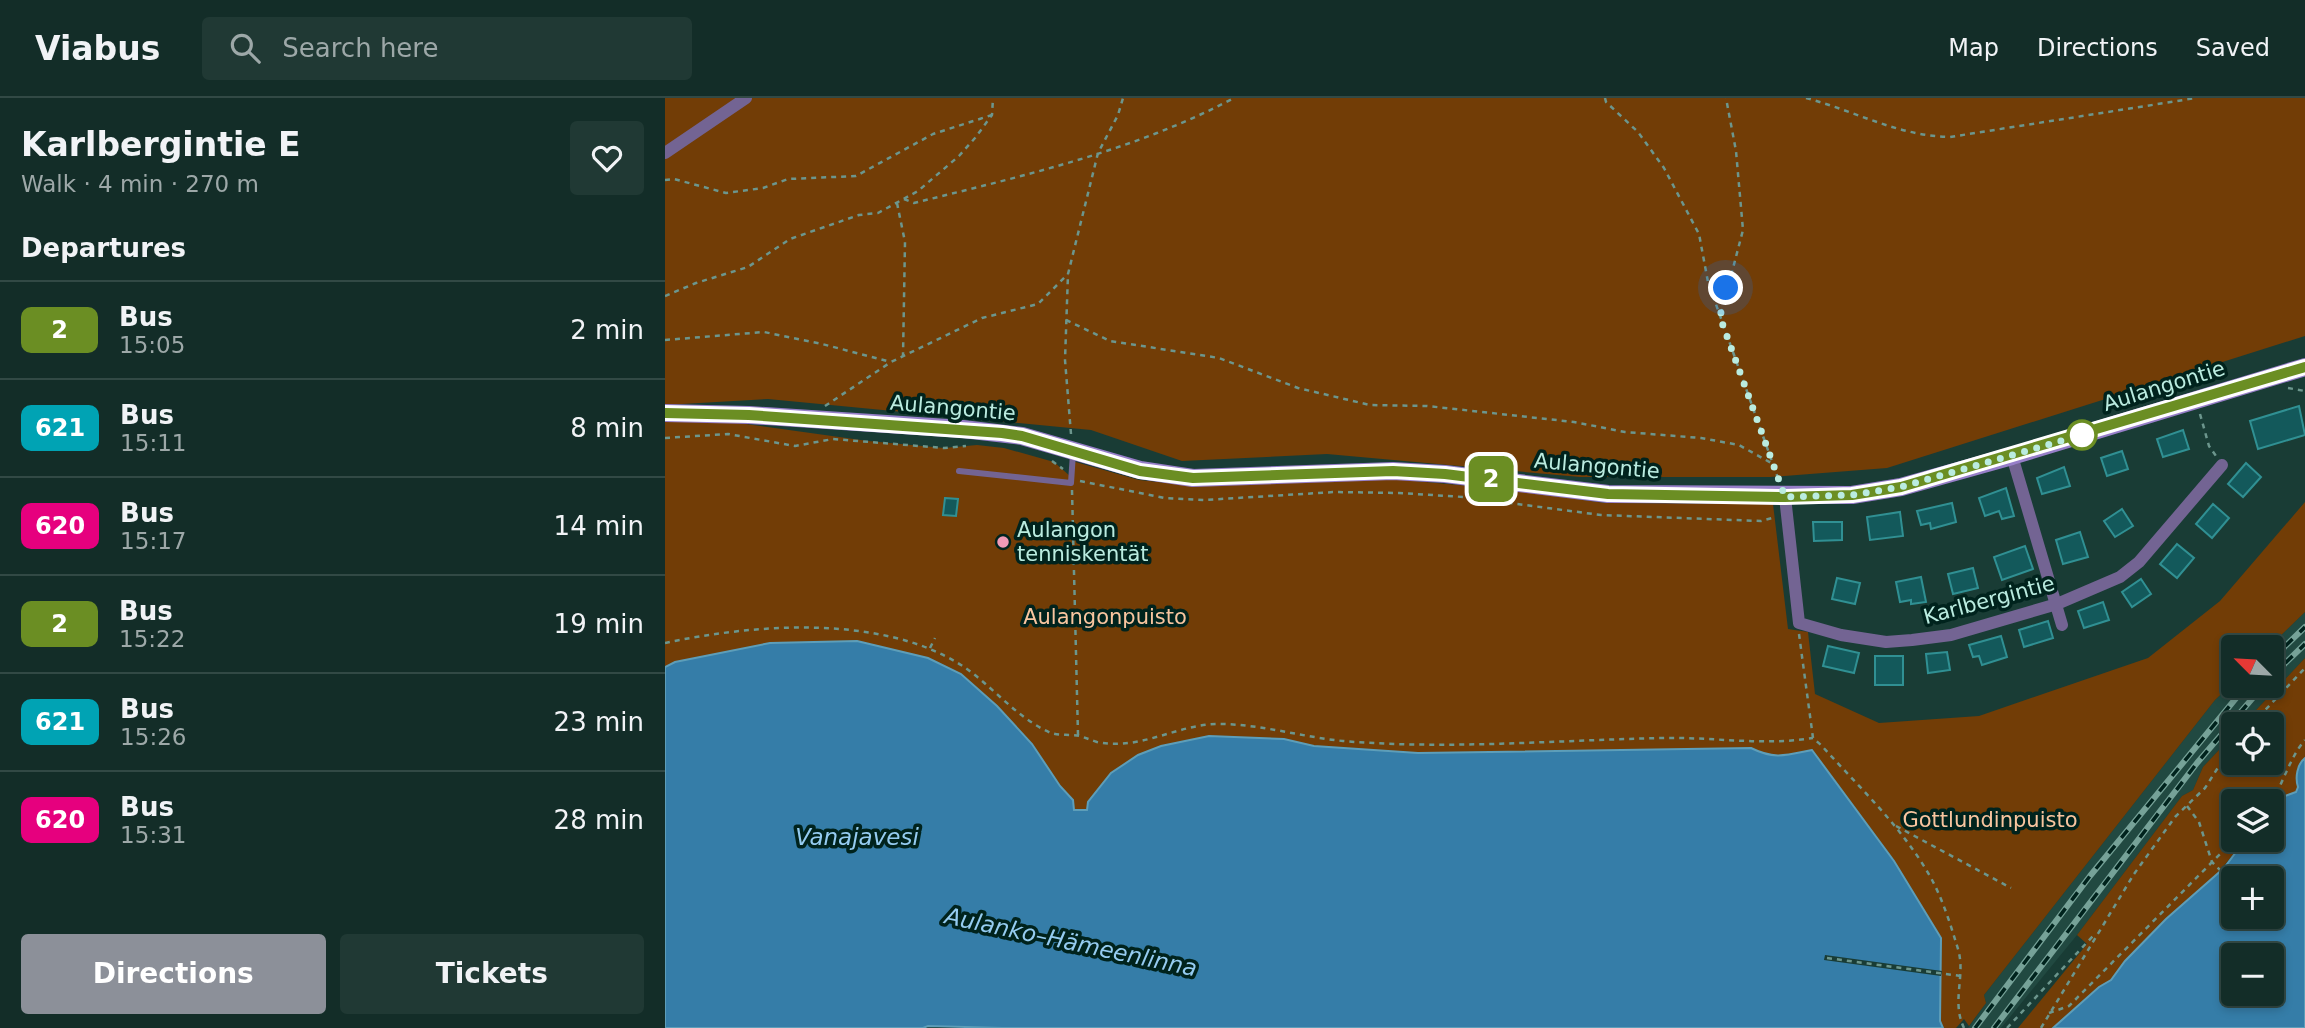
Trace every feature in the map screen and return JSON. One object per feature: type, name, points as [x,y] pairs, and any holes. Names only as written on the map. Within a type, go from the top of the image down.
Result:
[{"type":"main road","name":"Aulangontie","points":[[665,413],[689,412],[963,429],[1022,436],[1140,471],[1193,478],[1393,471],[1445,474],[1608,494],[1785,497],[1852,495],[1901,487],[2305,367]]},
{"type":"street","points":[[665,153],[746,98]]},
{"type":"street","points":[[2012,456],[2062,625]]},
{"type":"street","name":"Karlbergintie","points":[[1799,624],[1841,635],[1886,642],[1899,641],[1951,635],[2057,604],[2120,577],[2146,553],[2219,460]]},
{"type":"street","points":[[1785,497],[1799,624]]},
{"type":"lane","points":[[959,471],[1071,483],[1073,451]]},
{"type":"path","points":[[665,296],[748,267],[790,239],[859,215],[879,213],[918,191],[959,156],[992,115],[993,98]]},
{"type":"path","points":[[1073,451],[1065,360],[1067,274],[1098,153],[1118,115],[1123,98]]},
{"type":"path","points":[[904,199],[913,204],[996,184],[1134,144],[1234,98]]},
{"type":"path","points":[[1605,98],[1638,132],[1664,168],[1699,234],[1708,282],[1785,497]]},
{"type":"path","points":[[1720,317],[1743,230],[1736,151],[1727,98]]},
{"type":"path","points":[[1806,98],[1846,109],[1892,129],[1926,137],[1950,137],[2196,98]]},
{"type":"path","points":[[665,180],[674,179],[726,193],[763,188],[789,179],[856,176],[933,134],[992,115]]},
{"type":"path","points":[[897,202],[905,242],[903,356]]},
{"type":"path","points":[[806,419],[903,356],[982,318],[1038,304],[1067,274]]},
{"type":"path","points":[[1066,320],[1110,341],[1219,358],[1298,388],[1370,405],[1427,406],[1574,422],[1625,432],[1701,438],[1739,444],[1773,464]]},
{"type":"path","points":[[665,340],[764,332],[891,362]]},
{"type":"path","points":[[2279,386],[2305,391]]},
{"type":"path","points":[[2202,422],[2209,446],[2219,460]]},
{"type":"path","points":[[1071,483],[1078,736]]},
{"type":"path","points":[[1799,624],[1798,638],[1813,738],[1893,825],[1931,878],[1961,959],[1957,993],[1958,1015],[1964,1028]]},
{"type":"path","points":[[665,643],[715,634],[763,630],[868,630],[895,636],[930,648],[964,667],[997,696],[1052,734],[1078,736],[1112,744],[1133,744],[1201,725],[1220,724],[1312,738],[1400,744],[1667,738],[1782,742],[1813,738]]},
{"type":"path","points":[[930,648],[935,638]]},
{"type":"path","points":[[2263,712],[2305,668]]},
{"type":"path","points":[[2280,789],[2296,750],[2305,740]]},
{"type":"path","points":[[2041,1028],[2134,874],[2187,805],[2205,788],[2221,763]]},
{"type":"path","points":[[2187,805],[2199,822],[2213,862],[2221,871]]},
{"type":"path","points":[[1893,825],[2011,888]]},
{"type":"path","points":[[2049,1013],[2069,1006],[2223,852]]},
{"type":"path","points":[[2007,1028],[2097,932]]},
{"type":"path","points":[[1827,958],[1961,976]]},
{"type":"shaded area","points":[[2305,612],[2305,658],[2284,680],[2284,635],[2281,635]]},
{"type":"shaded area","points":[[2221,694],[2221,698],[2267,698],[2254,712],[2221,712],[2221,748],[2203,767],[2193,790],[2182,796],[2077,935],[2001,1028],[1968,1028],[1986,1003],[1984,995]]},
{"type":"green space","points":[[665,98],[2305,98],[2305,336],[1887,468],[1770,477],[1580,477],[1327,454],[1182,461],[1091,430],[768,399],[665,405]]},
{"type":"green space","name":"Aulangonpuisto","points":[[665,422],[731,422],[868,441],[944,448],[977,445],[1004,448],[1054,462],[1070,476],[1072,461],[1139,480],[1196,486],[1381,478],[1502,489],[1605,503],[1773,504],[1788,629],[1808,632],[1815,694],[1879,723],[1979,716],[2148,658],[2220,601],[2305,502],[2305,612],[2281,635],[2221,635],[2221,694],[1984,995],[1986,1003],[1969,1026],[1964,1019],[1956,1028],[1943,1028],[1940,1022],[1941,938],[1812,751],[1781,756],[1751,748],[1418,753],[1314,746],[1284,739],[1209,736],[1111,773],[1088,802],[1088,810],[1074,810],[1069,797],[1031,745],[997,706],[675,662],[665,667]]},
{"type":"green space","points":[[2305,658],[2305,758],[2297,772],[2296,792],[2284,797],[2284,789],[2221,789],[2221,852],[2235,852],[2221,866],[2218,873],[2166,919],[2125,961],[2111,980],[2099,987],[2065,1020],[2053,1028],[2018,1028],[2087,944],[2077,935],[2182,796],[2193,790],[2203,767],[2221,748],[2221,775],[2284,775],[2284,712],[2254,712],[2267,698],[2284,698],[2284,680]]},
{"type":"water","name":"Vanajavesi","points":[[857,641],[928,658],[961,674],[997,706],[1032,744],[1060,786],[1073,800],[1074,810],[1087,810],[1088,802],[1111,773],[1138,755],[1161,746],[1209,736],[1284,739],[1314,746],[1418,753],[1751,748],[1767,754],[1781,755],[1812,750],[1894,861],[1941,938],[1940,1021],[1943,1028],[665,1028],[665,667],[675,662],[770,643]]},
{"type":"water","points":[[2305,758],[2305,1028],[2053,1028],[2099,987],[2111,980],[2125,961],[2166,919],[2221,871],[2221,929],[2284,929],[2284,866],[2226,866],[2236,852],[2284,852],[2284,797],[2296,792],[2300,764]]},
{"type":"pier","points":[[1825,955],[1942,971],[1941,976],[1824,960]]},
{"type":"building","points":[[2299,406],[2305,435],[2258,449],[2250,421]]},
{"type":"building","points":[[2183,430],[2189,449],[2163,457],[2157,439]]},
{"type":"building","points":[[2122,451],[2128,469],[2107,476],[2101,458]]},
{"type":"building","points":[[2246,463],[2261,477],[2243,497],[2228,484]]},
{"type":"building","points":[[2064,467],[2070,486],[2042,494],[2037,478]]},
{"type":"building","points":[[2006,488],[2014,516],[2002,519],[1999,511],[1985,516],[1979,498]]},
{"type":"building","points":[[945,498],[958,499],[956,516],[943,515]]},
{"type":"building","points":[[1952,503],[1956,522],[1931,529],[1930,523],[1921,525],[1917,511]]},
{"type":"building","points":[[2213,504],[2229,518],[2212,538],[2196,524]]},
{"type":"building","points":[[2122,509],[2133,526],[2115,537],[2104,521]]},
{"type":"building","points":[[1900,512],[1903,536],[1870,540],[1867,517]]},
{"type":"building","points":[[1813,522],[1842,522],[1842,540],[1814,541]]},
{"type":"building","points":[[2080,532],[2088,557],[2063,564],[2056,540]]},
{"type":"building","points":[[2177,544],[2194,558],[2177,578],[2160,564]]},
{"type":"building","points":[[2025,546],[2033,569],[2002,580],[1994,557]]},
{"type":"building","points":[[1973,568],[1978,588],[1953,594],[1948,574]]},
{"type":"building","points":[[1921,577],[1926,602],[1900,602],[1896,582]]},
{"type":"building","points":[[1837,578],[1860,583],[1855,604],[1832,599]]},
{"type":"building","points":[[2141,579],[2151,594],[2132,607],[2122,592]]},
{"type":"building","points":[[2103,602],[2109,620],[2084,628],[2078,611]]},
{"type":"building","points":[[2048,621],[2053,638],[2024,647],[2019,630]]},
{"type":"building","points":[[2001,636],[2007,657],[1982,665],[1979,656],[1973,657],[1969,645]]},
{"type":"building","points":[[1828,646],[1859,653],[1854,673],[1823,666]]},
{"type":"building","points":[[1947,652],[1950,670],[1928,673],[1926,654]]},
{"type":"building","points":[[1875,656],[1903,656],[1903,685],[1875,685]]},
{"type":"railway","points":[[2284,647],[2305,627]]},
{"type":"railway","points":[[2284,664],[2305,644]]},
{"type":"railway","points":[[1975,1028],[2090,876],[2236,698]]},
{"type":"railway","points":[[1994,1028],[2197,763],[2253,698]]},
{"type":"bus line","name":"2","points":[[665,413],[749,415],[1002,433],[1022,436],[1140,471],[1193,478],[1353,470],[1393,471],[1445,474],[1608,494],[1803,497],[1852,495],[1901,487],[2305,367]]},
{"type":"place","name":"Aulangon tenniskentät","points":[[1003,542]]},
{"type":"route","points":[[1726,288],[1720,317],[1785,497],[1852,495],[1901,487],[2082,435]]},
{"type":"park label","name":"Gottlundinpuisto","points":[[1990,820]]},
{"type":"water label","name":"Aulanko–Hämeenlinna","points":[[1071,942]]}]
